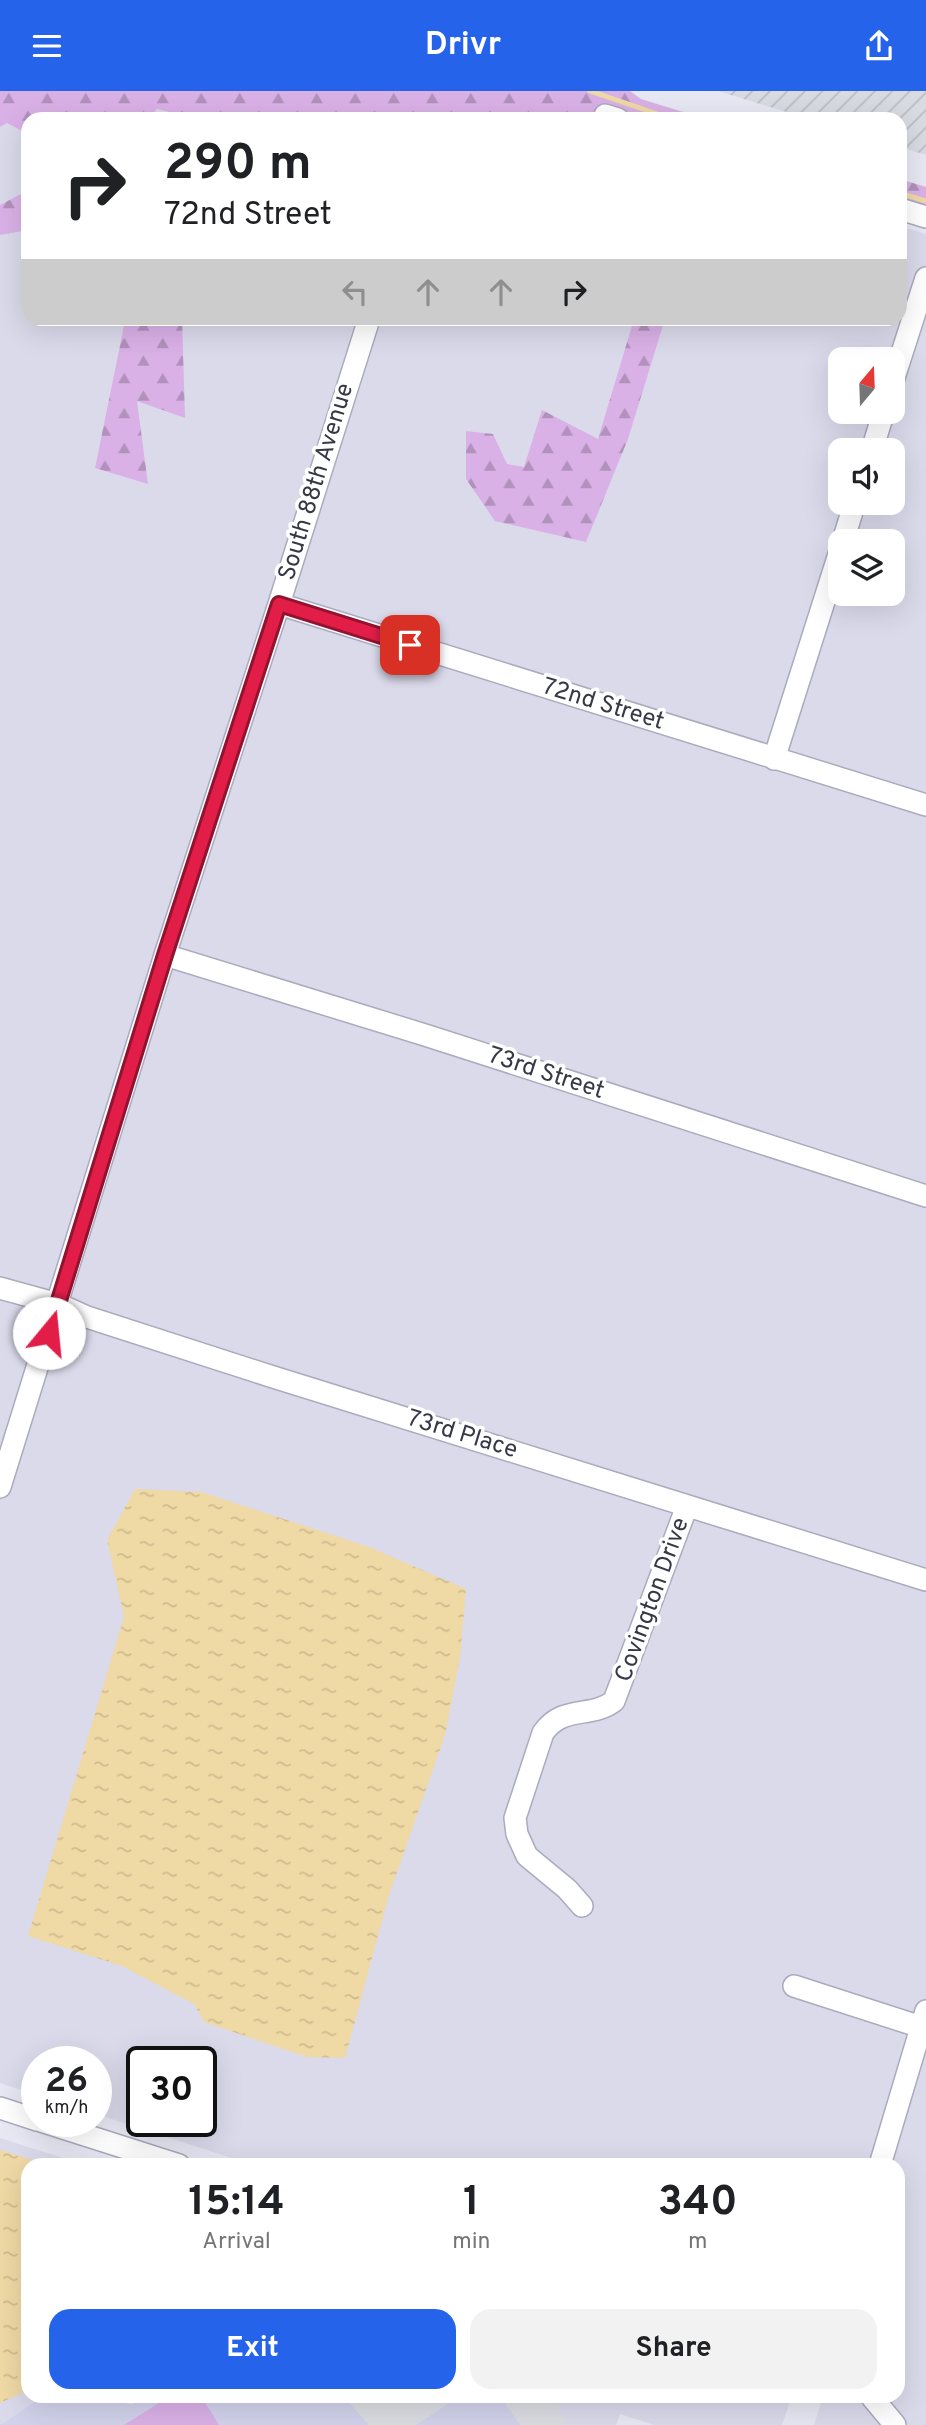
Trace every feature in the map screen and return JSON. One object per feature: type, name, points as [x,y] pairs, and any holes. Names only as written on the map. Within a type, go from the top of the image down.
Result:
[{"type":"street","points":[[907,211],[926,217]]},
{"type":"street","points":[[904,347],[926,278]]},
{"type":"street","name":"South 88th Avenue","points":[[0,1487],[165,955],[367,326]]},
{"type":"street","points":[[774,759],[828,589]]},
{"type":"street","name":"72nd Street","points":[[279,604],[926,805]]},
{"type":"street","name":"73rd Street","points":[[165,955],[451,1043],[926,1196]]},
{"type":"street","name":"73rd Place","points":[[0,1288],[58,1304],[87,1317],[220,1360],[926,1580]]},
{"type":"street","name":"Covington Drive","points":[[582,1906],[567,1889],[527,1856],[517,1834],[515,1818],[547,1728],[565,1715],[606,1707],[614,1701],[687,1506]]},
{"type":"street","points":[[794,1986],[924,2019],[882,2158]]},
{"type":"street","points":[[0,2108],[21,2114]]},
{"type":"street","points":[[92,2137],[157,2158]]},
{"type":"street","points":[[877,2403],[895,2425]]},
{"type":"shaded area","points":[[0,91],[416,112],[21,112],[21,326],[907,326],[907,228],[926,234],[926,2425],[814,2425],[821,2403],[905,2403],[905,2158],[231,2158],[167,2137],[217,2137],[217,2046],[126,2046],[126,2124],[112,2119],[112,2046],[21,2046],[21,2090],[0,2083]]},
{"type":"shaded area","points":[[718,91],[926,91],[926,155],[907,149],[907,112],[786,112]]},
{"type":"shaded area","points":[[0,2138],[63,2158],[21,2158],[21,2403],[33,2403],[0,2425]]},
{"type":"shaded area","points":[[33,2403],[558,2403],[566,2425],[0,2425]]},
{"type":"shaded area","points":[[349,2403],[449,2403],[416,2425],[369,2425]]},
{"type":"shaded area","points":[[505,2403],[558,2403],[566,2425],[520,2425]]},
{"type":"shaded area","points":[[558,2403],[790,2403],[782,2425],[654,2425],[620,2414],[616,2425],[566,2425]]},
{"type":"green space","points":[[0,91],[630,91],[641,99],[683,112],[169,112],[157,109],[155,112],[21,112],[21,130],[7,123],[0,127]]},
{"type":"green space","points":[[907,181],[926,187],[926,209],[907,203]]},
{"type":"green space","points":[[21,194],[21,231],[0,235],[0,205]]},
{"type":"green space","points":[[124,326],[182,326],[185,418],[137,401],[148,484],[95,468]]},
{"type":"green space","points":[[632,326],[663,326],[628,439],[586,542],[495,521],[466,479],[466,431],[493,434],[507,464],[524,467],[542,410],[598,439]]},
{"type":"green space","points":[[159,2403],[205,2403],[219,2425],[124,2425]]},
{"type":"water","points":[[135,1489],[201,1492],[369,1547],[466,1589],[460,1658],[445,1735],[389,1895],[345,2058],[307,2057],[204,2022],[194,2004],[122,1966],[28,1936],[124,1617],[107,1540]]},
{"type":"water","points":[[0,2150],[26,2158],[21,2158],[21,2393],[0,2403]]},
{"type":"waterway","points":[[590,91],[652,112]]},
{"type":"waterway","points":[[907,195],[926,201]]},
{"type":"route","points":[[49,1333],[165,955],[279,604],[410,645]]}]
